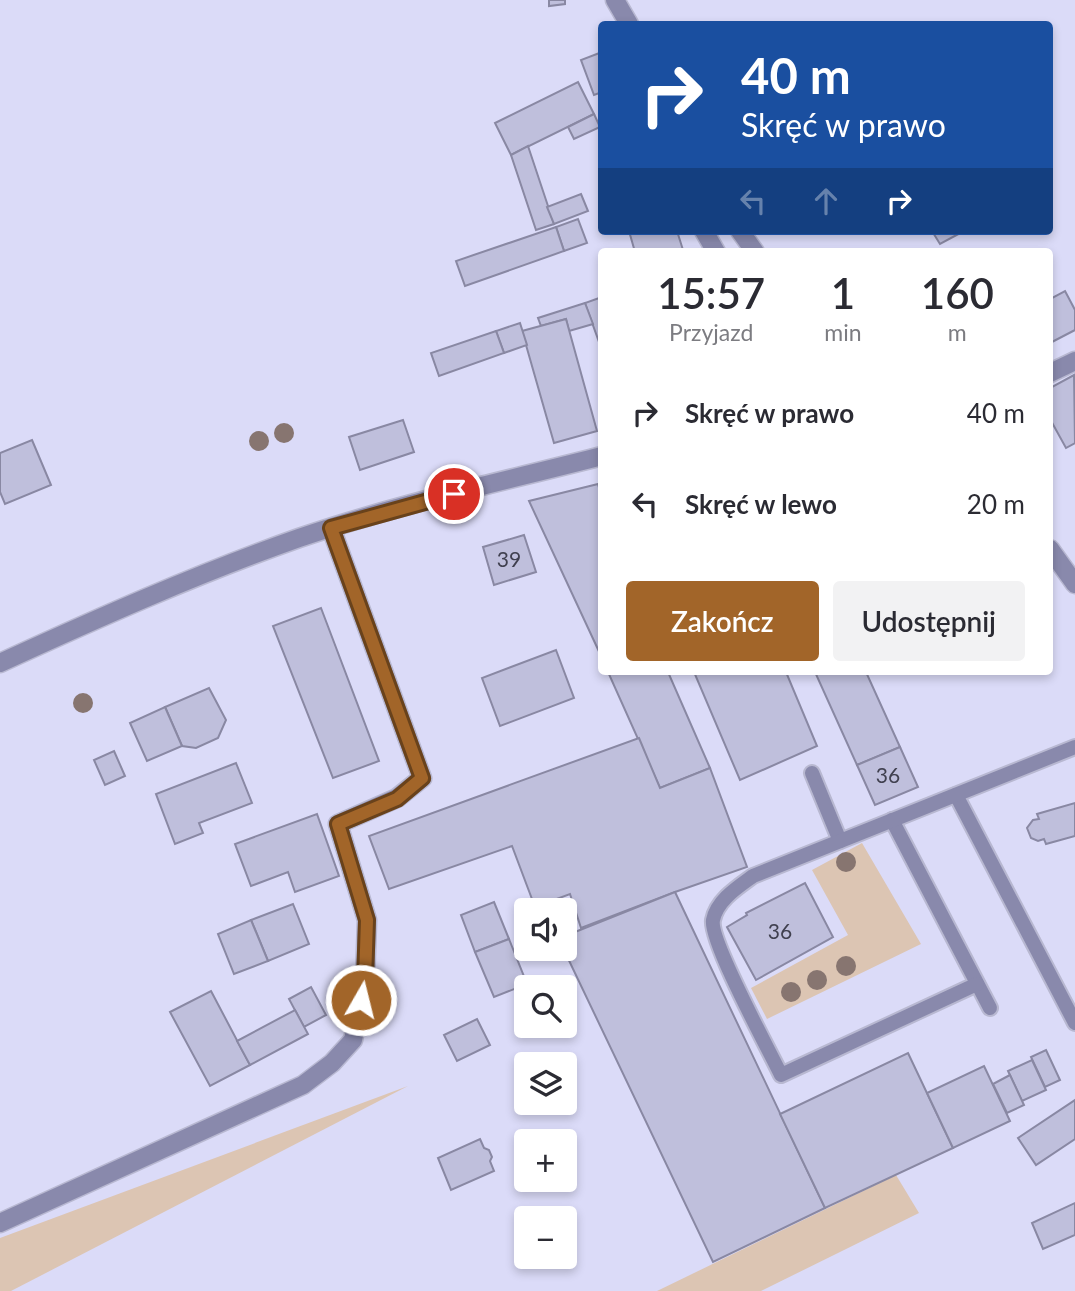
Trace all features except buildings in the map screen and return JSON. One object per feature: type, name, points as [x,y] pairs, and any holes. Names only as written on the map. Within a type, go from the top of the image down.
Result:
[{"type":"street","points":[[615,0],[627,21]]},
{"type":"street","points":[[1053,372],[1075,361]]},
{"type":"street","points":[[0,663],[153,595],[331,528],[598,457]]},
{"type":"street","points":[[0,1223],[303,1085],[332,1063],[353,1040],[365,980],[367,920],[338,824],[397,799],[422,778],[331,528]]},
{"type":"street","points":[[1053,553],[1075,584]]},
{"type":"lane","points":[[977,984],[781,1075],[718,945],[713,920],[726,896],[753,876],[1075,747]]},
{"type":"lane","points":[[812,773],[841,841]]},
{"type":"lane","points":[[956,795],[1075,1023]]},
{"type":"lane","points":[[892,820],[990,1008]]},
{"type":"shaded area","points":[[862,843],[921,944],[767,1019],[751,988],[848,935],[812,870]]},
{"type":"shaded area","points":[[408,1086],[11,1291],[0,1291],[0,1238]]},
{"type":"shaded area","points":[[896,1175],[919,1213],[761,1291],[657,1291]]},
{"type":"route","points":[[361,1000],[365,980],[367,920],[338,824],[397,799],[422,778],[331,528],[454,494]]}]
